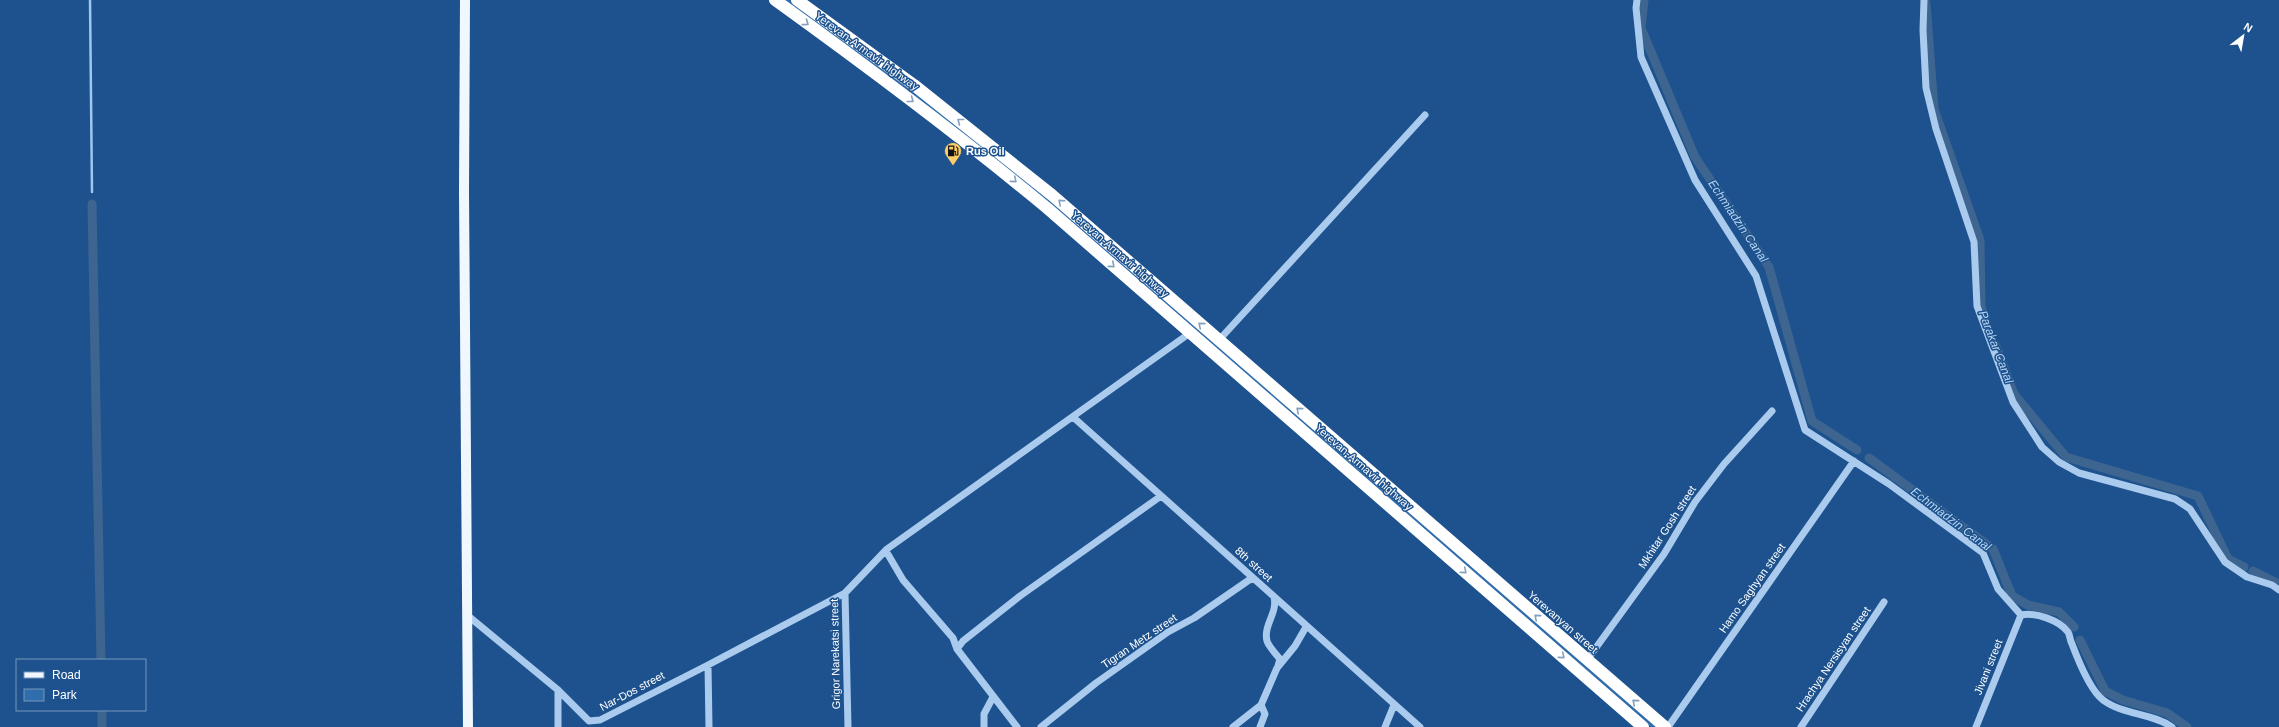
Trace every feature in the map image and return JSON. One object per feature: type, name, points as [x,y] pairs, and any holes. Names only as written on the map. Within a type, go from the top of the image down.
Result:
[{"type":"highway","name":"Yerevan-Armavir highway","points":[[775,0],[903,93],[991,161],[1644,727]]},
{"type":"highway","name":"Yerevan-Armavir highway","points":[[797,0],[914,85],[1000,151],[1445,537]]},
{"type":"highway","name":"Yerevanyan street","points":[[1445,537],[1665,727]]},
{"type":"main road","points":[[465,0],[468,727]]},
{"type":"street","points":[[1637,0],[1636,8],[1640,57],[1695,180],[1756,276],[1805,430],[1854,461],[1983,553],[1998,589],[2021,615],[2032,613],[2044,617],[2069,633],[2071,643],[2090,683],[2103,700],[2123,709],[2165,722],[2172,727]]},
{"type":"street","points":[[1924,0],[1923,30],[1926,88],[1936,129],[1974,242],[1977,306],[2012,402],[2042,447],[2059,462],[2079,473],[2175,499],[2190,509],[2225,562],[2247,577],[2272,585],[2279,590]]},
{"type":"street","points":[[1218,340],[1425,115]]},
{"type":"street","name":"Grigor Narekatsi street","points":[[848,727],[846,593],[887,550],[1190,333]]},
{"type":"street","name":"Mkhitar Gosh street","points":[[1587,660],[1664,554],[1695,502],[1724,464],[1772,411]]},
{"type":"street","name":"8th street","points":[[1073,417],[1306,627],[1420,727]]},
{"type":"street","name":"Hamo Saghyan street","points":[[1668,727],[1854,461]]},
{"type":"street","points":[[957,649],[963,641],[1020,596],[1161,496]]},
{"type":"street","points":[[887,550],[903,580],[953,638],[957,649],[1017,727]]},
{"type":"street","name":"Tigran Metz street","points":[[1042,727],[1102,679],[1168,632],[1194,618],[1252,578]]},
{"type":"street","name":"Nar-Dos street","points":[[467,615],[558,690],[589,720],[600,720],[846,593]]},
{"type":"street","points":[[1234,727],[1261,705],[1280,660],[1267,641],[1267,631],[1274,611],[1274,597]]},
{"type":"street","name":"Hrachya Nersisyan street","points":[[1801,727],[1884,602]]},
{"type":"street","name":"Jivani street","points":[[1976,727],[2021,615]]},
{"type":"street","points":[[1277,668],[1295,646],[1306,627]]},
{"type":"street","points":[[708,664],[709,727]]},
{"type":"street","points":[[558,690],[558,727]]},
{"type":"street","points":[[984,727],[984,714],[993,697]]},
{"type":"street","points":[[1260,727],[1265,714],[1261,705]]},
{"type":"street","points":[[1385,727],[1394,705]]},
{"type":"green space","points":[[783,0],[790,0],[910,87],[1017,171],[1656,727],[1650,727],[1014,174],[908,91]]},
{"type":"waterway","points":[[90,0],[92,192]]},
{"type":"waterway","name":"Echmiadzin Canal","points":[[1644,0],[1641,28],[1695,157],[1769,267],[1812,421],[1857,450]]},
{"type":"waterway","name":"Parakar Canal","points":[[1926,3],[1934,109],[1980,240],[1981,307],[1985,317]]},
{"type":"waterway","points":[[92,204],[101,659]]},
{"type":"waterway","name":"Parakar Canal","points":[[1995,344],[2014,394],[2066,457],[2198,496],[2228,559],[2244,567]]},
{"type":"waterway","name":"Echmiadzin Canal","points":[[1869,458],[1993,549],[2012,596],[2028,605],[2059,612],[2074,627]]},
{"type":"waterway","name":"Parakar Canal","points":[[2253,571],[2279,584]]},
{"type":"waterway","name":"Echmiadzin Canal","points":[[2080,640],[2105,691],[2123,700],[2167,713],[2187,727]]},
{"type":"waterway","points":[[102,711],[102,727]]},
{"type":"place","name":"Rus Oil","points":[[953,166]]}]
